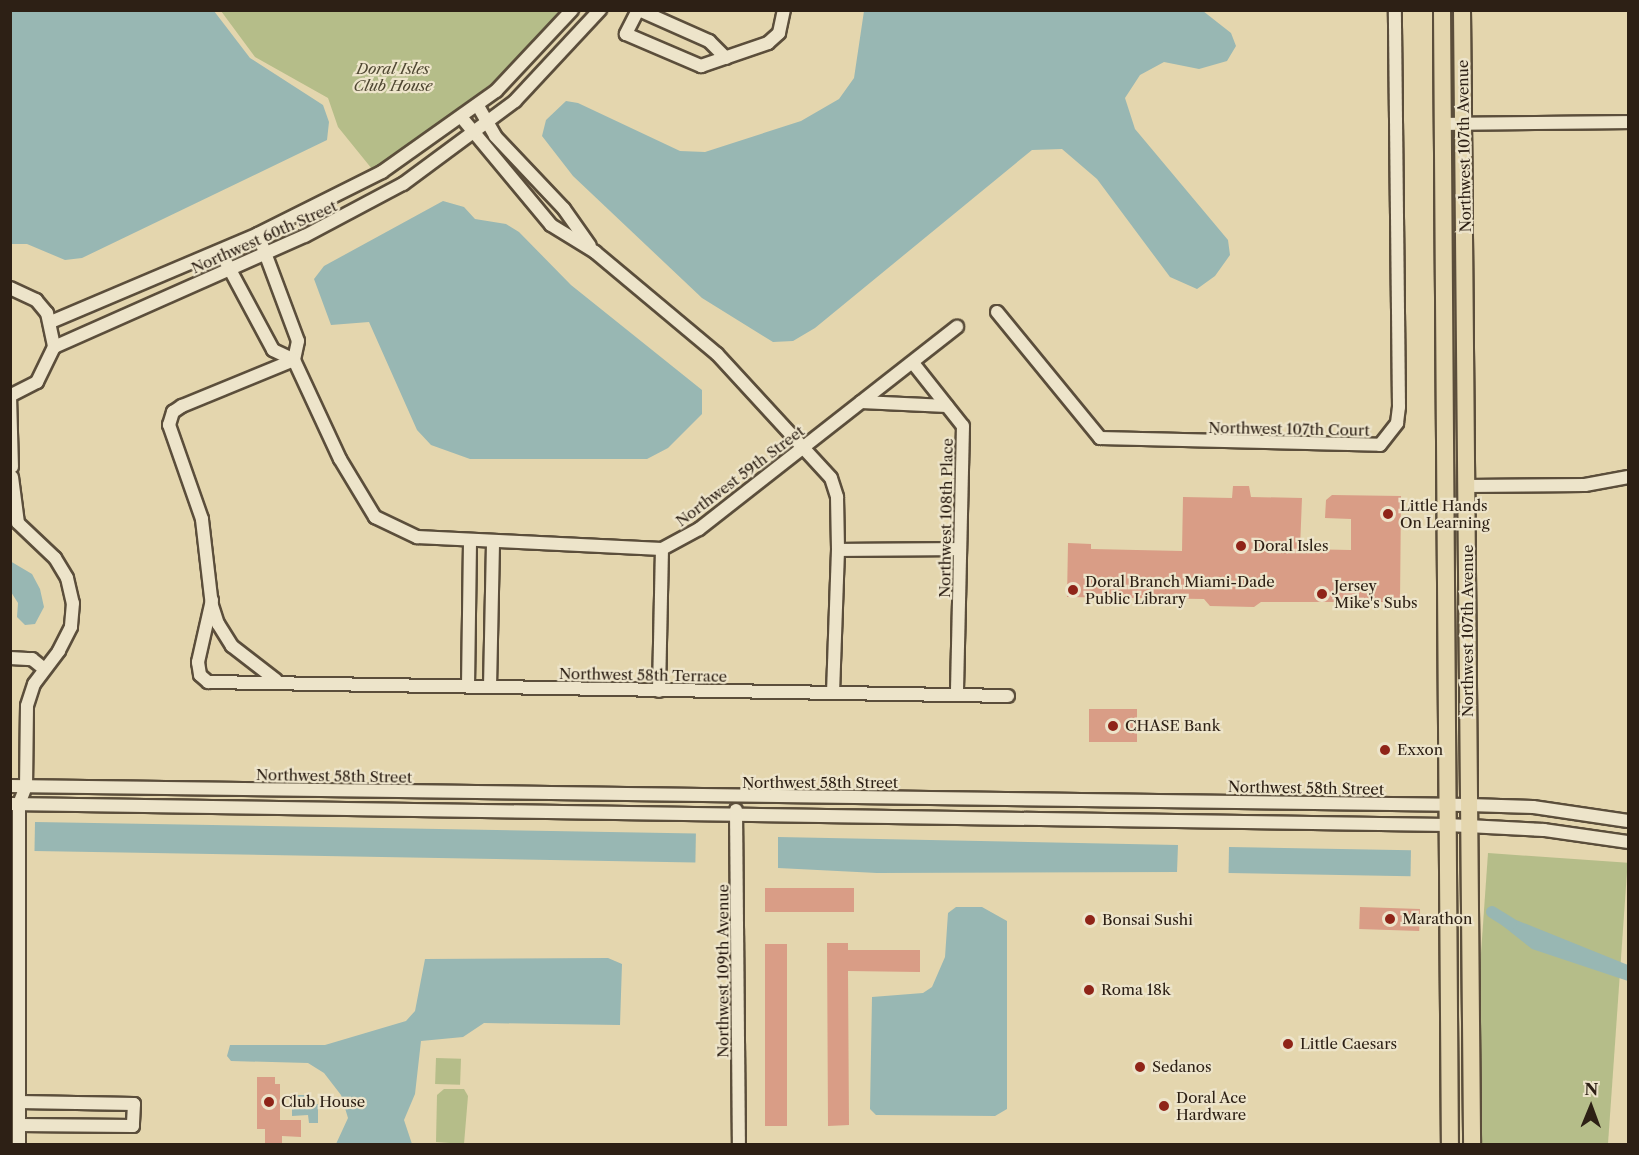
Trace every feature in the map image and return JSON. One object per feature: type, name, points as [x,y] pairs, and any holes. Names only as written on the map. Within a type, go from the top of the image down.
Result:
[{"type":"main road","name":"Northwest 107th Avenue","points":[[1442,10],[1450,1144]]},
{"type":"main road","name":"Northwest 107th Avenue","points":[[1462,10],[1472,1144]]},
{"type":"street","name":"Northwest 60th Street","points":[[51,322],[220,251],[362,183],[478,106],[532,57],[572,10]]},
{"type":"street","name":"Northwest 60th Street","points":[[54,347],[267,253],[367,205],[488,124],[554,64],[600,10]]},
{"type":"street","points":[[726,58],[709,41],[638,10],[626,34],[695,64],[726,58],[774,39],[784,10]]},
{"type":"street","name":"Northwest 107th Court","points":[[996,312],[1100,438],[1380,445],[1397,423],[1399,407],[1395,10]]},
{"type":"street","points":[[478,106],[488,124],[564,209],[595,252]]},
{"type":"street","points":[[462,118],[551,225],[595,252],[717,354],[804,445],[831,478],[837,497],[838,550],[833,691]]},
{"type":"street","points":[[1443,124],[1629,122]]},
{"type":"street","points":[[258,234],[298,341],[294,360],[340,459],[375,517],[417,537],[470,543],[662,549],[658,691]]},
{"type":"street","points":[[220,251],[228,270],[273,350],[294,360]]},
{"type":"street","points":[[10,288],[36,300],[51,322],[54,347],[37,382],[10,396],[12,472],[18,523],[55,558],[67,578],[73,603],[71,627],[59,651],[43,668],[27,706],[26,786],[13,801],[15,1025],[19,1144]]},
{"type":"street","name":"Northwest 59th Street","points":[[662,549],[699,529],[957,327]]},
{"type":"street","points":[[277,681],[231,646],[212,600],[202,519],[169,425],[173,412],[182,406],[294,360]]},
{"type":"street","name":"Northwest 108th Place","points":[[913,363],[963,426],[957,691]]},
{"type":"street","points":[[861,402],[947,406]]},
{"type":"street","points":[[1466,486],[1585,485],[1629,477]]},
{"type":"street","points":[[10,524],[34,540]]},
{"type":"street","points":[[468,686],[470,543]]},
{"type":"street","points":[[490,687],[493,544]]},
{"type":"street","points":[[838,550],[960,549]]},
{"type":"street","name":"Northwest 58th Terrace","points":[[212,600],[198,662],[200,675],[208,682],[277,681],[658,691],[957,691],[1008,696]]},
{"type":"street","points":[[10,658],[32,659],[43,668]]},
{"type":"street","name":"Northwest 58th Street","points":[[10,786],[736,798],[1469,805],[1533,807],[1629,821]]},
{"type":"street","name":"Northwest 109th Avenue","points":[[736,798],[739,1144]]},
{"type":"street","points":[[13,801],[736,816],[1448,825],[1544,830],[1629,842]]},
{"type":"street","points":[[19,1102],[134,1104],[133,1126],[19,1125]]},
{"type":"green space","name":"Doral Isles Club House","points":[[221,11],[561,11],[494,81],[434,130],[372,169],[338,127],[328,98],[255,57]]},
{"type":"green space","points":[[1488,853],[1628,863],[1608,1144],[1468,1143]]},
{"type":"green space","points":[[436,1058],[461,1059],[460,1085],[435,1084]]},
{"type":"green space","points":[[444,1089],[464,1089],[468,1096],[464,1144],[436,1142],[437,1095]]},
{"type":"water","points":[[11,10],[214,11],[250,58],[323,105],[329,122],[327,140],[82,258],[65,260],[27,244],[11,244]]},
{"type":"water","points":[[864,11],[1203,11],[1231,33],[1236,46],[1227,61],[1199,69],[1164,62],[1140,75],[1125,98],[1135,129],[1228,240],[1230,255],[1215,276],[1197,289],[1170,277],[1097,179],[1062,149],[1032,150],[815,328],[793,341],[773,342],[702,298],[573,176],[542,136],[546,120],[566,101],[578,103],[680,151],[705,152],[801,121],[839,99],[854,78]]},
{"type":"water","points":[[443,201],[464,207],[475,219],[506,224],[519,232],[571,285],[702,390],[702,414],[668,448],[647,459],[470,459],[431,445],[417,430],[369,322],[331,325],[314,279],[324,266]]},
{"type":"water","points":[[10,561],[32,574],[40,589],[44,607],[35,624],[25,625],[17,617],[18,603],[11,592]]},
{"type":"water","points":[[35,822],[696,834],[695,863],[34,851]]},
{"type":"water","points":[[778,837],[1178,845],[1177,872],[877,873],[778,868]]},
{"type":"water","points":[[1229,847],[1411,850],[1411,876],[1229,873]]},
{"type":"water","points":[[956,907],[982,907],[1007,921],[1007,1109],[995,1116],[876,1115],[870,1109],[872,997],[923,993],[932,987],[945,957],[948,913]]},
{"type":"water","points":[[1499,913],[1628,965],[1628,981],[1532,949],[1503,926],[1497,918]]},
{"type":"water","points":[[608,958],[622,964],[620,1025],[484,1023],[463,1037],[421,1041],[415,1094],[404,1120],[412,1144],[336,1144],[348,1118],[341,1095],[324,1073],[308,1063],[231,1061],[227,1056],[230,1045],[325,1045],[406,1021],[415,1011],[425,959]]},
{"type":"water","points":[[292,1095],[306,1095],[306,1105],[318,1104],[318,1123],[309,1123],[308,1115],[292,1116]]},
{"type":"building","name":"Doral Isles","points":[[1233,486],[1249,486],[1251,497],[1302,498],[1300,549],[1351,550],[1351,519],[1325,518],[1326,500],[1332,495],[1401,496],[1400,602],[1261,602],[1254,607],[1210,606],[1204,599],[1067,597],[1068,543],[1091,544],[1091,549],[1182,551],[1183,497],[1232,498]]},
{"type":"building","name":"CHASE Bank","points":[[1089,709],[1137,709],[1137,742],[1089,742]]},
{"type":"building","points":[[765,888],[854,888],[854,912],[765,912]]},
{"type":"building","name":"Marathon","points":[[1360,907],[1420,909],[1419,931],[1359,929]]},
{"type":"building","points":[[827,943],[848,943],[848,950],[920,950],[920,972],[848,971],[849,1125],[828,1126]]},
{"type":"building","points":[[765,944],[787,944],[787,1126],[765,1126]]},
{"type":"building","name":"Club House","points":[[257,1077],[275,1077],[275,1084],[280,1084],[280,1120],[301,1120],[301,1137],[282,1136],[282,1144],[265,1144],[265,1129],[257,1129]]},
{"type":"waterway","points":[[1492,912],[1511,924]]},
{"type":"place","name":"Little Hands On Learning","points":[[1388,514]]},
{"type":"place","name":"Doral Isles","points":[[1241,546]]},
{"type":"place","name":"Doral Branch Miami-Dade Public Library","points":[[1073,590]]},
{"type":"place","name":"Jersey Mike's Subs","points":[[1322,594]]},
{"type":"place","name":"CHASE Bank","points":[[1113,726]]},
{"type":"place","name":"Exxon","points":[[1385,750]]},
{"type":"place","name":"Marathon","points":[[1390,919]]},
{"type":"place","name":"Bonsai Sushi","points":[[1090,920]]},
{"type":"place","name":"Roma 18k","points":[[1089,990]]},
{"type":"place","name":"Little Caesars","points":[[1288,1044]]},
{"type":"place","name":"Sedanos","points":[[1140,1067]]},
{"type":"place","name":"Club House","points":[[269,1102]]},
{"type":"place","name":"Doral Ace Hardware","points":[[1164,1106]]}]
